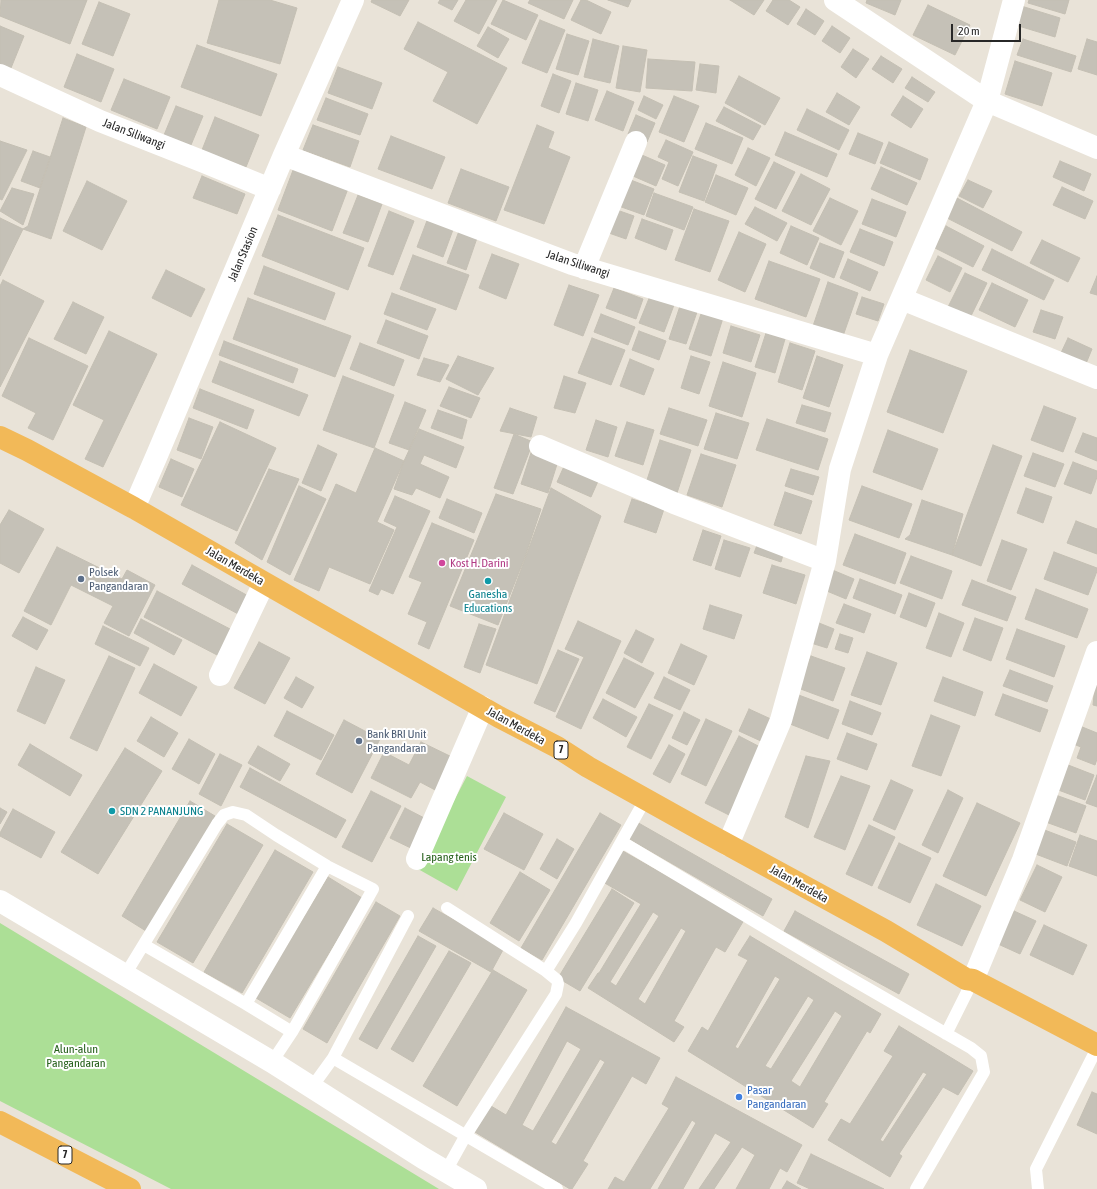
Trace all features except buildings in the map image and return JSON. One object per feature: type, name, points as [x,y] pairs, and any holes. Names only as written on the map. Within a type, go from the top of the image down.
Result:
[{"type":"highway","name":"Jalan Merdeka","points":[[0,437],[134,508],[588,767],[886,931],[966,979],[973,980],[1097,1047]]},
{"type":"highway","points":[[0,454],[27,450]]},
{"type":"highway","name":"7","points":[[0,1122],[130,1189]]},
{"type":"street","name":"Jalan Stasion","points":[[134,508],[284,155],[353,0]]},
{"type":"street","points":[[835,0],[987,101],[1097,148]]},
{"type":"street","points":[[728,845],[781,720],[825,561],[840,469],[877,355],[987,101],[1014,0]]},
{"type":"street","name":"Jalan Siliwangi","points":[[0,75],[100,122],[270,189]]},
{"type":"street","points":[[584,268],[636,142]]},
{"type":"street","name":"Jalan Siliwangi","points":[[284,155],[560,260],[877,355]]},
{"type":"street","points":[[902,298],[1097,378]]},
{"type":"street","points":[[540,446],[674,503],[825,561]]},
{"type":"street","points":[[220,675],[264,583]]},
{"type":"street","points":[[973,980],[1024,860],[1097,652]]},
{"type":"street","points":[[417,859],[483,707]]},
{"type":"street","points":[[0,901],[272,1062],[423,1158],[476,1189]]},
{"type":"lane","points":[[546,971],[576,923],[646,798]]},
{"type":"lane","points":[[125,975],[217,824],[224,815],[233,812],[246,815],[327,866],[373,889],[292,1032],[272,1062]]},
{"type":"lane","points":[[619,846],[622,844],[627,845],[841,974],[971,1048],[981,1056],[984,1072],[916,1189]]},
{"type":"lane","points":[[246,1004],[327,866]]},
{"type":"lane","points":[[446,1171],[466,1136],[556,994],[558,984],[557,980],[546,971],[447,908]]},
{"type":"lane","points":[[312,1087],[333,1058],[408,916]]},
{"type":"lane","points":[[144,945],[292,1032]]},
{"type":"lane","points":[[946,1034],[973,980]]},
{"type":"lane","points":[[1038,1189],[1036,1169],[1097,1047]]},
{"type":"lane","points":[[333,1058],[558,1189]]},
{"type":"green space","name":"Lapang tenis","points":[[467,776],[506,797],[457,891],[418,869]]},
{"type":"green space","name":"Alun-alun Pangandaran","points":[[0,923],[439,1189],[171,1189],[0,1101]]},
{"type":"place","name":"Kost H. Darini","points":[[442,563]]},
{"type":"place","name":"Polsek Pangandaran","points":[[81,579]]},
{"type":"place","name":"Ganesha Educations","points":[[488,581]]},
{"type":"place","name":"Bank BRI Unit Pangandaran","points":[[359,741]]},
{"type":"place","name":"SDN 2 PANANJUNG","points":[[112,811]]},
{"type":"place","name":"Pasar Pangandaran","points":[[739,1097]]}]
